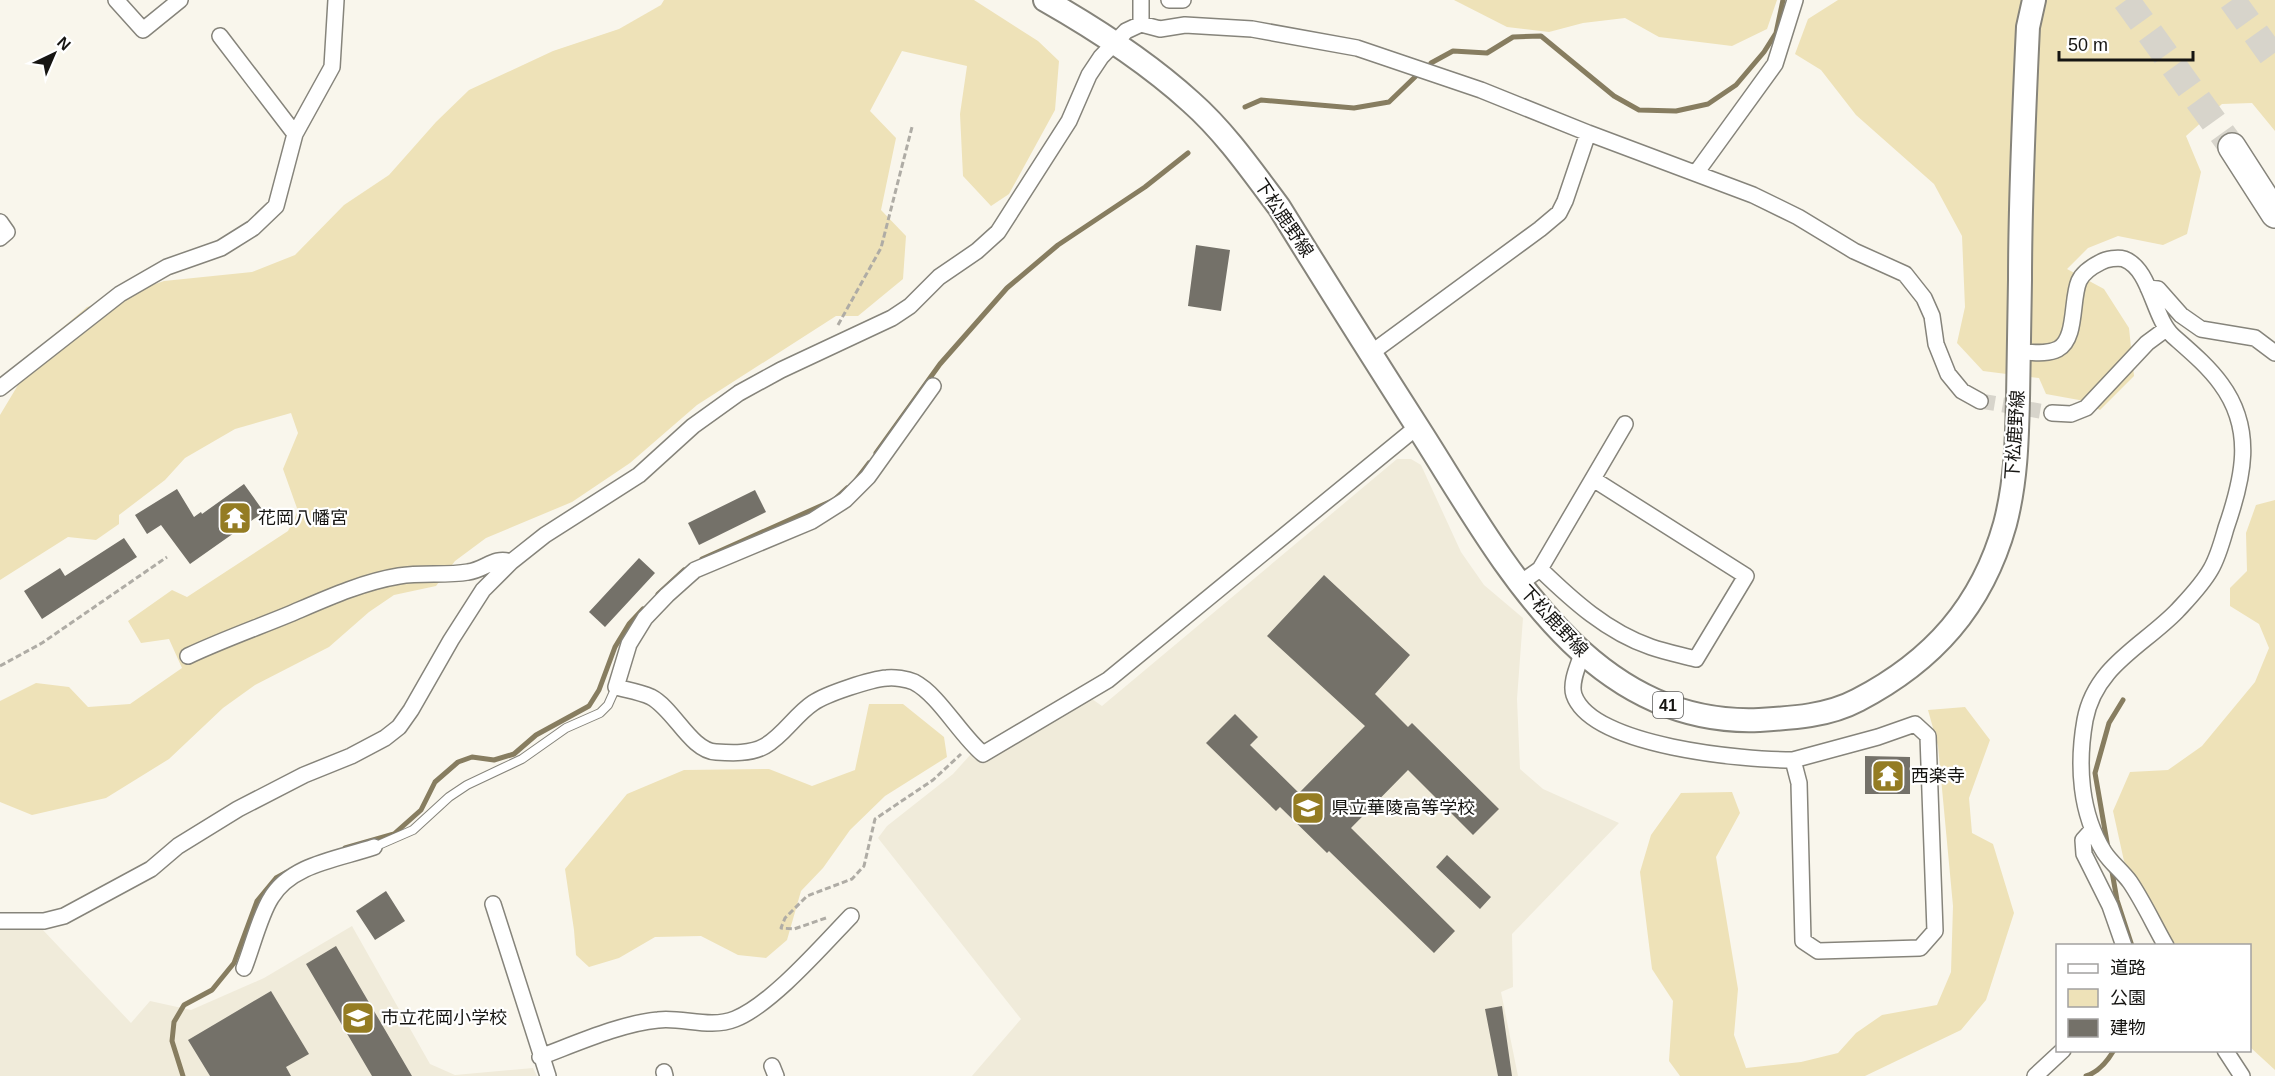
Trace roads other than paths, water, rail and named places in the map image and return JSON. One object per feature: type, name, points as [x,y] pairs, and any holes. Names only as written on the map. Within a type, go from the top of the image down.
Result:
[{"type":"highway","points":[[2232,147],[2275,214]]},
{"type":"main road","name":"下松鹿野線","points":[[1045,0],[1114,42],[1192,102],[1239,154],[1278,207],[1519,584],[1549,621],[1582,654],[1635,691],[1687,712],[1744,720],[1799,718],[1848,705],[1890,683],[1928,654],[1960,620],[1985,578],[2004,525],[2016,466],[2020,226],[2028,27],[2034,0]]},
{"type":"street","points":[[116,0],[143,30],[180,0]]},
{"type":"street","points":[[0,388],[120,294],[167,267],[221,248],[269,214],[276,206],[296,134],[332,67],[336,0]]},
{"type":"street","points":[[1141,0],[1141,24]]},
{"type":"street","points":[[1169,0],[1183,0]]},
{"type":"street","points":[[1696,173],[1775,64],[1795,0]]},
{"type":"street","points":[[0,921],[44,921],[64,916],[151,869],[178,846],[238,809],[304,775],[351,756],[385,738],[399,727],[483,590],[511,562],[544,535],[639,476],[693,426],[739,393],[781,370],[892,318],[910,306],[939,277],[977,251],[998,232],[1069,121],[1089,75],[1114,42],[1126,31],[1141,24],[1160,28],[1185,25],[1252,29],[1357,48],[1481,90],[1754,195],[1797,217],[1854,251],[1905,274],[1924,298],[1932,316],[1936,344],[1948,374],[1962,391],[1980,400]]},
{"type":"street","points":[[220,36],[296,134]]},
{"type":"street","points":[[1371,353],[1540,230],[1559,213],[1588,133]]},
{"type":"street","points":[[0,222],[7,232],[0,238]]},
{"type":"street","points":[[2019,352],[2045,353],[2060,348],[2069,335],[2079,281],[2091,267],[2106,259],[2124,260],[2139,271],[2166,329],[2222,384],[2236,413],[2243,438],[2242,477],[2211,568],[2193,594],[2175,613],[2130,649],[2109,670],[2095,693],[2086,718],[2082,756],[2083,796],[2092,830],[2105,854],[2130,882],[2165,944]]},
{"type":"street","points":[[2148,288],[2158,289],[2181,315],[2200,328],[2255,338],[2275,352]]},
{"type":"street","points":[[2052,413],[2071,414],[2086,408],[2147,343],[2166,329]]},
{"type":"street","points":[[933,386],[868,477],[845,500],[812,521],[695,570],[667,595],[645,618],[630,644],[616,687],[652,698],[669,711],[699,746],[713,753],[752,752],[766,745],[790,726],[812,703],[838,692],[886,678],[912,681],[929,693],[971,744],[983,754],[1108,680],[1417,427]]},
{"type":"street","points":[[1519,584],[1540,569],[1625,424]]},
{"type":"street","points":[[1540,569],[1573,600],[1610,627],[1649,646],[1696,659],[1746,576],[1593,479]]},
{"type":"street","points":[[188,656],[328,597],[400,575],[455,574],[474,571],[492,561],[503,559],[511,562]]},
{"type":"street","points":[[1582,654],[1575,675],[1574,694],[1585,711],[1607,727],[1663,745],[1716,755],[1762,760],[1793,760],[1878,737],[1915,724],[1928,736],[1935,931],[1920,948],[1818,951],[1803,941],[1799,783],[1793,760]]},
{"type":"street","points":[[2092,830],[2083,840],[2084,854],[2110,906],[2124,944]]},
{"type":"street","points":[[244,968],[269,899],[278,887],[291,877],[311,867],[374,847]]},
{"type":"street","points":[[493,904],[540,1057],[548,1076]]},
{"type":"street","points":[[540,1057],[611,1031],[658,1020],[717,1023],[734,1020],[752,1011],[777,990],[851,916]]},
{"type":"street","points":[[2035,1076],[2061,1052]]},
{"type":"street","points":[[2226,1052],[2242,1076]]},
{"type":"lane","points":[[374,847],[413,830],[449,797],[467,785],[522,759],[566,728],[600,713],[608,705],[616,687]]},
{"type":"waterway","points":[[1431,63],[1453,51],[1487,53],[1513,37],[1541,36],[1614,96],[1639,110],[1676,111],[1708,104],[1736,85],[1764,52],[1776,33],[1783,0]]},
{"type":"waterway","points":[[1245,107],[1261,100],[1354,108],[1389,102],[1416,76]]},
{"type":"waterway","points":[[876,453],[940,364],[1007,288],[1058,245],[1145,187],[1188,153]]},
{"type":"waterway","points":[[856,480],[869,463]]},
{"type":"waterway","points":[[702,559],[834,500],[847,488]]},
{"type":"waterway","points":[[658,594],[684,570]]},
{"type":"waterway","points":[[345,848],[394,834],[421,810],[435,782],[458,762],[472,757],[494,760],[514,754],[536,735],[589,706],[599,690],[615,647],[629,624],[643,609]]},
{"type":"waterway","points":[[2108,848],[2095,773],[2109,723],[2123,700]]},
{"type":"waterway","points":[[2111,866],[2117,900],[2131,944]]},
{"type":"waterway","points":[[183,1076],[172,1041],[174,1022],[184,1005],[212,990],[234,963],[257,901],[276,878],[287,872]]},
{"type":"waterway","points":[[2086,1076],[2102,1066],[2113,1052]]},
{"type":"tunnel","points":[[2126,0],[2232,147]]},
{"type":"tunnel","points":[[2232,0],[2275,60]]},
{"type":"tunnel","points":[[1980,401],[2052,413]]},
{"type":"place","name":"花岡八幡宮","points":[[235,518]]},
{"type":"place","name":"西楽寺","points":[[1888,776]]},
{"type":"place","name":"県立華陵高等学校","points":[[1308,808]]},
{"type":"place","name":"市立花岡小学校","points":[[358,1018]]}]
